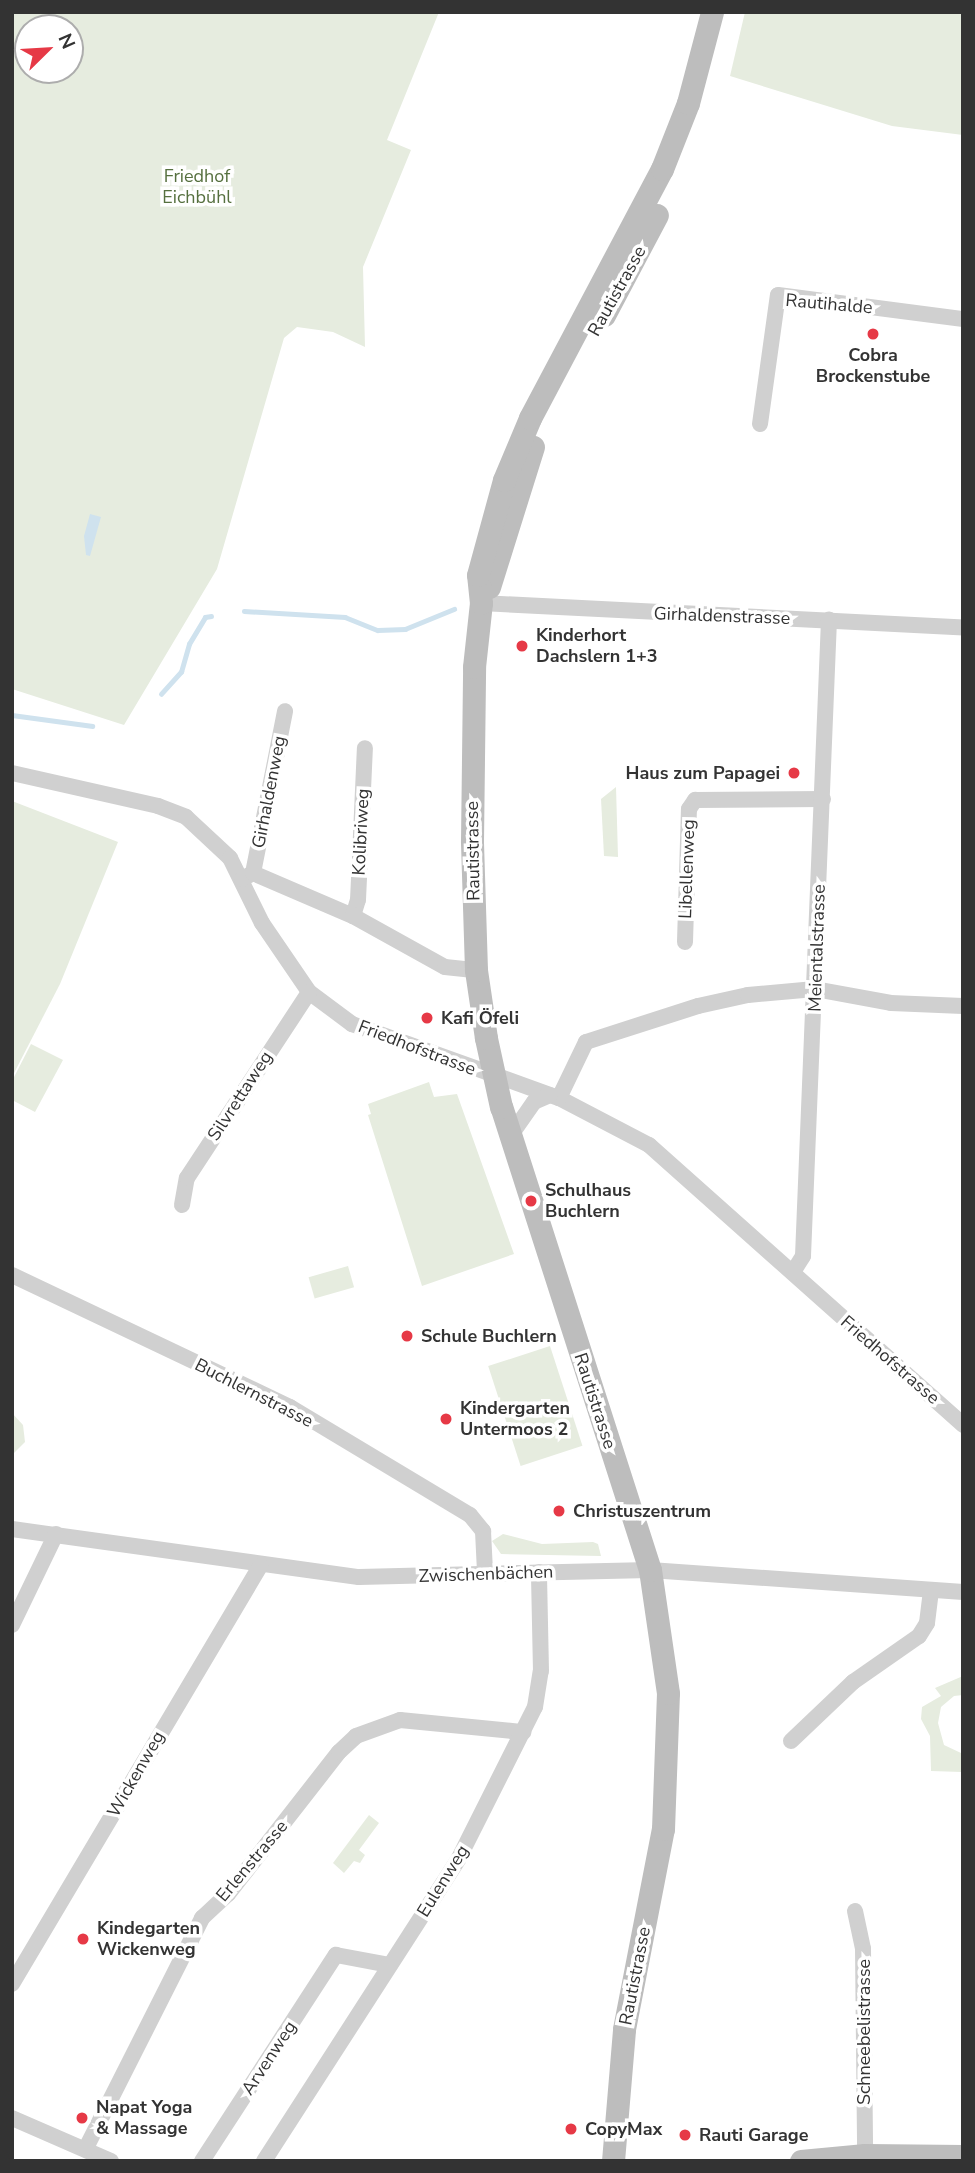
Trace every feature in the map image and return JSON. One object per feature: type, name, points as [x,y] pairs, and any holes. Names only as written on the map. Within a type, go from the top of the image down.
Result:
[{"type":"street","name":"Rautistrasse","points":[[613,2161],[624,2029],[658,1861],[669,1760],[668,1693],[650,1570],[492,1076],[476,970],[474,680],[481,603],[478,575],[504,480],[530,418],[662,169],[688,103],[712,12]]},
{"type":"street","name":"Rautistrasse","points":[[481,603],[493,578],[533,447],[666,196],[695,125],[726,12]]},
{"type":"street","name":"Rautihalde","points":[[760,424],[778,295],[963,319]]},
{"type":"street","name":"Girhaldenstrasse","points":[[481,603],[963,627]]},
{"type":"street","name":"Meientalstrasse","points":[[793,1272],[803,1256],[830,620]]},
{"type":"street","name":"Girhaldenweg","points":[[247,876],[285,711]]},
{"type":"street","name":"Kolibriweg","points":[[353,916],[358,900],[365,748]]},
{"type":"street","name":"Friedhofstrasse","points":[[12,773],[158,806],[186,817],[206,831],[247,876],[269,934],[309,992],[352,1024],[492,1076],[555,1096],[649,1145],[963,1425]]},
{"type":"street","name":"Libellenweg","points":[[685,942],[689,809],[695,800],[823,799]]},
{"type":"street","points":[[247,876],[353,916],[445,967],[476,970]]},
{"type":"street","points":[[511,1135],[534,1102],[555,1096],[578,1055],[597,1035],[748,995],[815,989],[891,1003],[963,1006]]},
{"type":"street","name":"Silvrettaweg","points":[[182,1205],[187,1178],[309,992]]},
{"type":"street","name":"Buchlernstrasse","points":[[12,1275],[290,1407],[470,1515],[483,1531],[485,1572]]},
{"type":"street","name":"Zwischenbächen","points":[[12,1529],[261,1565],[382,1578],[485,1572],[650,1570],[963,1592]]},
{"type":"street","points":[[12,1625],[56,1534]]},
{"type":"street","name":"Wickenweg","points":[[12,1984],[261,1565]]},
{"type":"street","name":"Eulenweg","points":[[264,2161],[459,1858],[535,1707],[541,1671],[539,1572]]},
{"type":"street","points":[[791,1741],[853,1682],[919,1636],[927,1623],[931,1591]]},
{"type":"street","name":"Erlenstrasse","points":[[86,2148],[202,1917],[228,1894],[339,1752],[356,1736],[400,1720],[523,1732]]},
{"type":"street","name":"Schneebelistrasse","points":[[855,1910],[863,1950],[865,2155]]},
{"type":"street","name":"Arvenweg","points":[[202,2161],[336,1955],[390,1965]]},
{"type":"street","points":[[12,2118],[111,2161]]},
{"type":"street","points":[[801,2161],[865,2155],[963,2156]]},
{"type":"green space","name":"Friedhof Eichbühl","points":[[12,12],[439,12],[387,140],[411,150],[363,267],[365,347],[333,332],[297,327],[284,338],[217,569],[124,725],[12,689]]},
{"type":"green space","points":[[745,12],[963,12],[963,135],[892,126],[730,76]]},
{"type":"green space","points":[[616,787],[618,857],[604,856],[601,799]]},
{"type":"green space","points":[[12,801],[118,842],[60,984],[12,1077]]},
{"type":"green space","points":[[31,1044],[63,1060],[35,1112],[12,1100],[12,1081]]},
{"type":"green space","points":[[429,1082],[434,1097],[457,1094],[514,1254],[422,1286],[368,1115],[371,1114],[368,1104]]},
{"type":"green space","points":[[348,1266],[354,1287],[315,1298],[309,1277]]},
{"type":"green space","points":[[550,1346],[582,1446],[521,1466],[488,1366]]},
{"type":"green space","points":[[12,1413],[23,1425],[25,1442],[12,1455]]},
{"type":"green space","points":[[503,1534],[542,1544],[593,1542],[598,1544],[601,1556],[501,1554],[492,1541]]},
{"type":"green space","points":[[963,1676],[963,1695],[954,1696],[941,1707],[938,1723],[944,1745],[961,1753],[962,1772],[931,1771],[930,1736],[921,1719],[922,1707],[941,1696],[935,1688]]},
{"type":"green space","points":[[369,1815],[379,1823],[359,1850],[365,1855],[360,1863],[354,1861],[344,1873],[333,1863]]},
{"type":"water","points":[[90,514],[101,517],[90,556],[86,555],[84,536]]},
{"type":"waterway","points":[[244,611],[345,617],[378,630],[405,629],[454,609]]},
{"type":"waterway","points":[[161,694],[181,672],[189,644],[205,617],[211,616]]},
{"type":"waterway","points":[[12,715],[92,726]]},
{"type":"place","name":"Cobra Brockenstube","points":[[873,334]]},
{"type":"place","name":"Kinderhort Dachslern 1+3","points":[[522,646]]},
{"type":"place","name":"Haus zum Papagei","points":[[794,773]]},
{"type":"place","name":"Kafi Öfeli","points":[[427,1018]]},
{"type":"place","name":"Schulhaus Buchlern","points":[[531,1201]]},
{"type":"place","name":"Schule Buchlern","points":[[407,1336]]},
{"type":"place","name":"Kindergarten Untermoos 2","points":[[446,1419]]},
{"type":"place","name":"Christuszentrum","points":[[559,1511]]},
{"type":"place","name":"Kindegarten Wickenweg","points":[[83,1939]]},
{"type":"place","name":"Napat Yoga & Massage","points":[[82,2118]]},
{"type":"place","name":"CopyMax","points":[[571,2129]]},
{"type":"place","name":"Rauti Garage","points":[[685,2135]]}]
